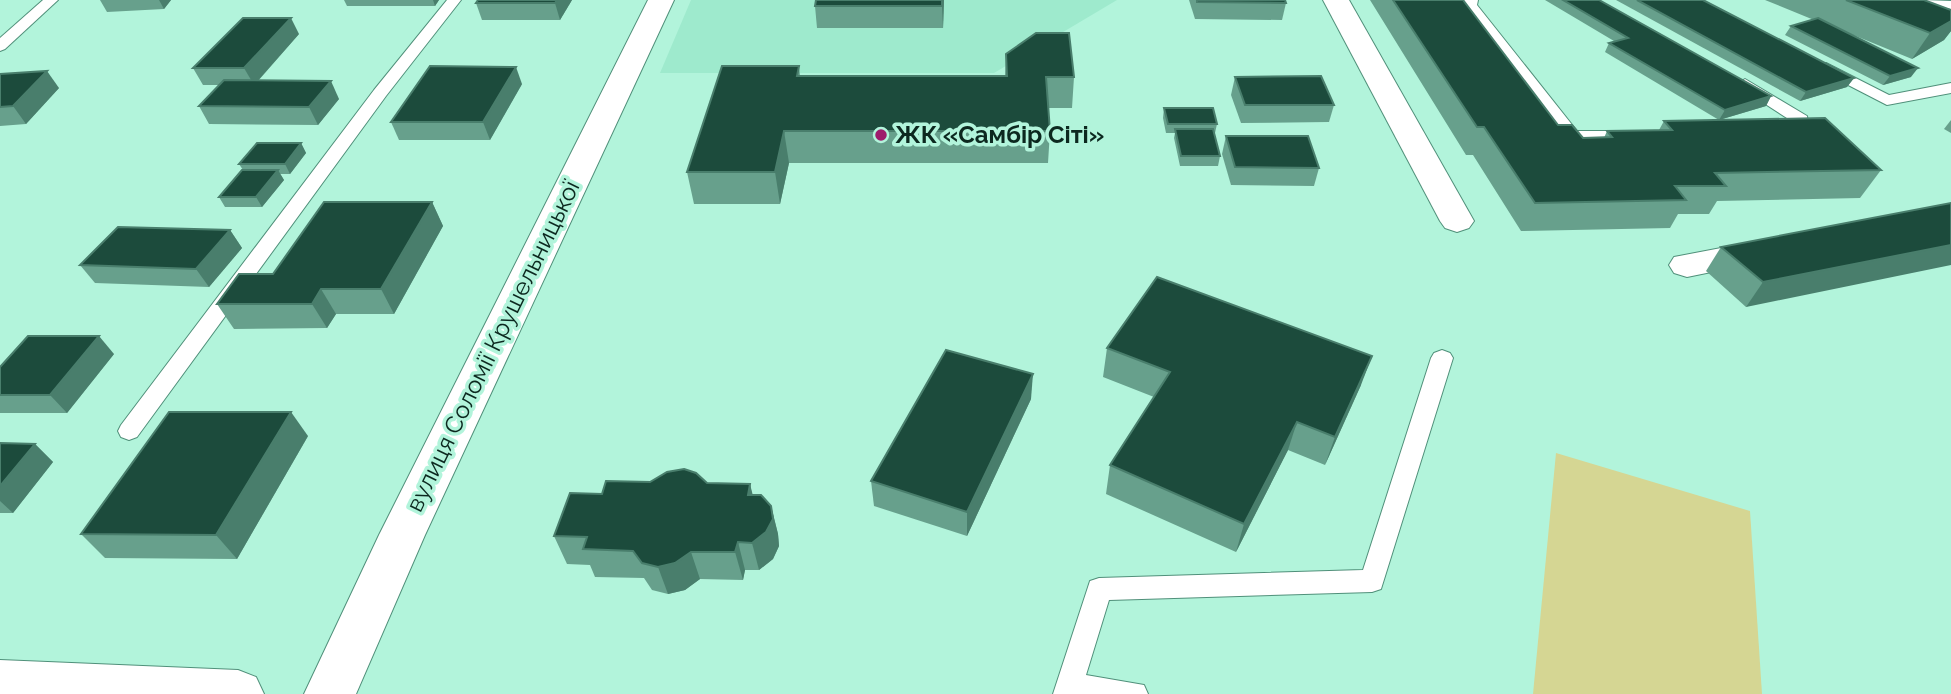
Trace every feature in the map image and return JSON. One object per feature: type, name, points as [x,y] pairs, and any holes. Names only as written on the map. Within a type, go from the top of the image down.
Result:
[{"type":"street","name":"вулиця Соломії Крушельницької","points":[[330,694],[401,535],[661,0]]},
{"type":"street","points":[[1336,0],[1457,221]]},
{"type":"street","points":[[1687,265],[1796,244]]},
{"type":"street","points":[[0,684],[176,688],[238,694]]},
{"type":"lane","points":[[0,46],[51,0]]},
{"type":"lane","points":[[129,431],[380,93],[454,0]]},
{"type":"lane","points":[[1471,0],[1470,5],[1572,136],[1652,136]]},
{"type":"lane","points":[[1930,0],[1951,5]]},
{"type":"lane","points":[[1816,62],[1887,100],[1951,88]]},
{"type":"lane","points":[[1726,73],[1801,120],[1801,130],[1785,136],[1772,136]]},
{"type":"lane","points":[[1134,694],[1068,690],[1099,589],[1372,581],[1442,358]]},
{"type":"shaded area","points":[[691,0],[1117,0],[994,73],[660,73]]},
{"type":"shaded area","points":[[1556,453],[1750,511],[1762,694],[1533,694]]},
{"type":"building","points":[[478,0],[557,0],[555,3],[476,3]]},
{"type":"building","points":[[816,0],[942,0],[942,6],[815,6]]},
{"type":"building","points":[[1285,0],[1286,3],[1197,2]]},
{"type":"building","points":[[1393,0],[1463,0],[1558,125],[1572,125],[1583,138],[1612,137],[1607,131],[1672,130],[1664,121],[1825,118],[1881,170],[1715,173],[1726,186],[1675,186],[1686,200],[1535,203],[1484,127],[1477,127]]},
{"type":"building","points":[[1563,0],[1599,0],[1771,96],[1725,110],[1609,43],[1628,38]]},
{"type":"building","points":[[1637,0],[1703,0],[1854,78],[1806,92]]},
{"type":"building","points":[[1846,0],[1924,0],[1951,10],[1951,21],[1930,33]]},
{"type":"building","points":[[243,18],[291,18],[244,68],[193,68]]},
{"type":"building","points":[[1818,18],[1918,68],[1890,76],[1791,26]]},
{"type":"building","points":[[1036,33],[1069,33],[1074,77],[1046,77],[1050,131],[784,131],[775,172],[687,172],[722,66],[799,66],[797,76],[1007,76],[1006,54]]},
{"type":"building","points":[[430,66],[516,67],[483,122],[391,122]]},
{"type":"building","points":[[47,71],[13,106],[0,107],[0,74]]},
{"type":"building","points":[[1321,76],[1334,105],[1245,105],[1235,77]]},
{"type":"building","points":[[224,80],[331,81],[309,107],[199,106]]},
{"type":"building","points":[[1164,108],[1213,108],[1217,124],[1168,124]]},
{"type":"building","points":[[1175,129],[1213,129],[1220,156],[1181,156]]},
{"type":"building","points":[[1226,136],[1308,136],[1319,168],[1235,167]]},
{"type":"building","points":[[257,143],[301,143],[285,164],[239,164]]},
{"type":"building","points":[[242,170],[278,170],[256,197],[219,197]]},
{"type":"building","points":[[324,202],[432,202],[381,289],[321,289],[312,304],[217,304],[239,274],[273,274]]},
{"type":"building","points":[[1951,203],[1951,245],[1763,282],[1721,247]]},
{"type":"building","points":[[118,227],[230,230],[196,269],[80,265]]},
{"type":"building","points":[[1157,277],[1372,356],[1335,437],[1297,422],[1244,524],[1110,465],[1170,372],[1107,348]]},
{"type":"building","points":[[28,336],[99,336],[50,395],[0,395],[0,367]]},
{"type":"building","points":[[946,350],[1033,374],[967,512],[871,481]]},
{"type":"building","points":[[169,412],[291,412],[216,535],[81,534]]},
{"type":"building","points":[[0,443],[35,444],[0,486]]},
{"type":"building","points":[[684,469],[696,473],[707,483],[750,484],[748,495],[761,495],[771,506],[773,519],[766,532],[752,543],[738,542],[735,552],[691,552],[675,563],[658,567],[642,563],[633,551],[583,549],[587,537],[554,536],[570,493],[602,494],[606,481],[650,482],[667,472]]},
{"type":"place","name":"ЖК «Самбір Сіті»","points":[[881,135]]}]
